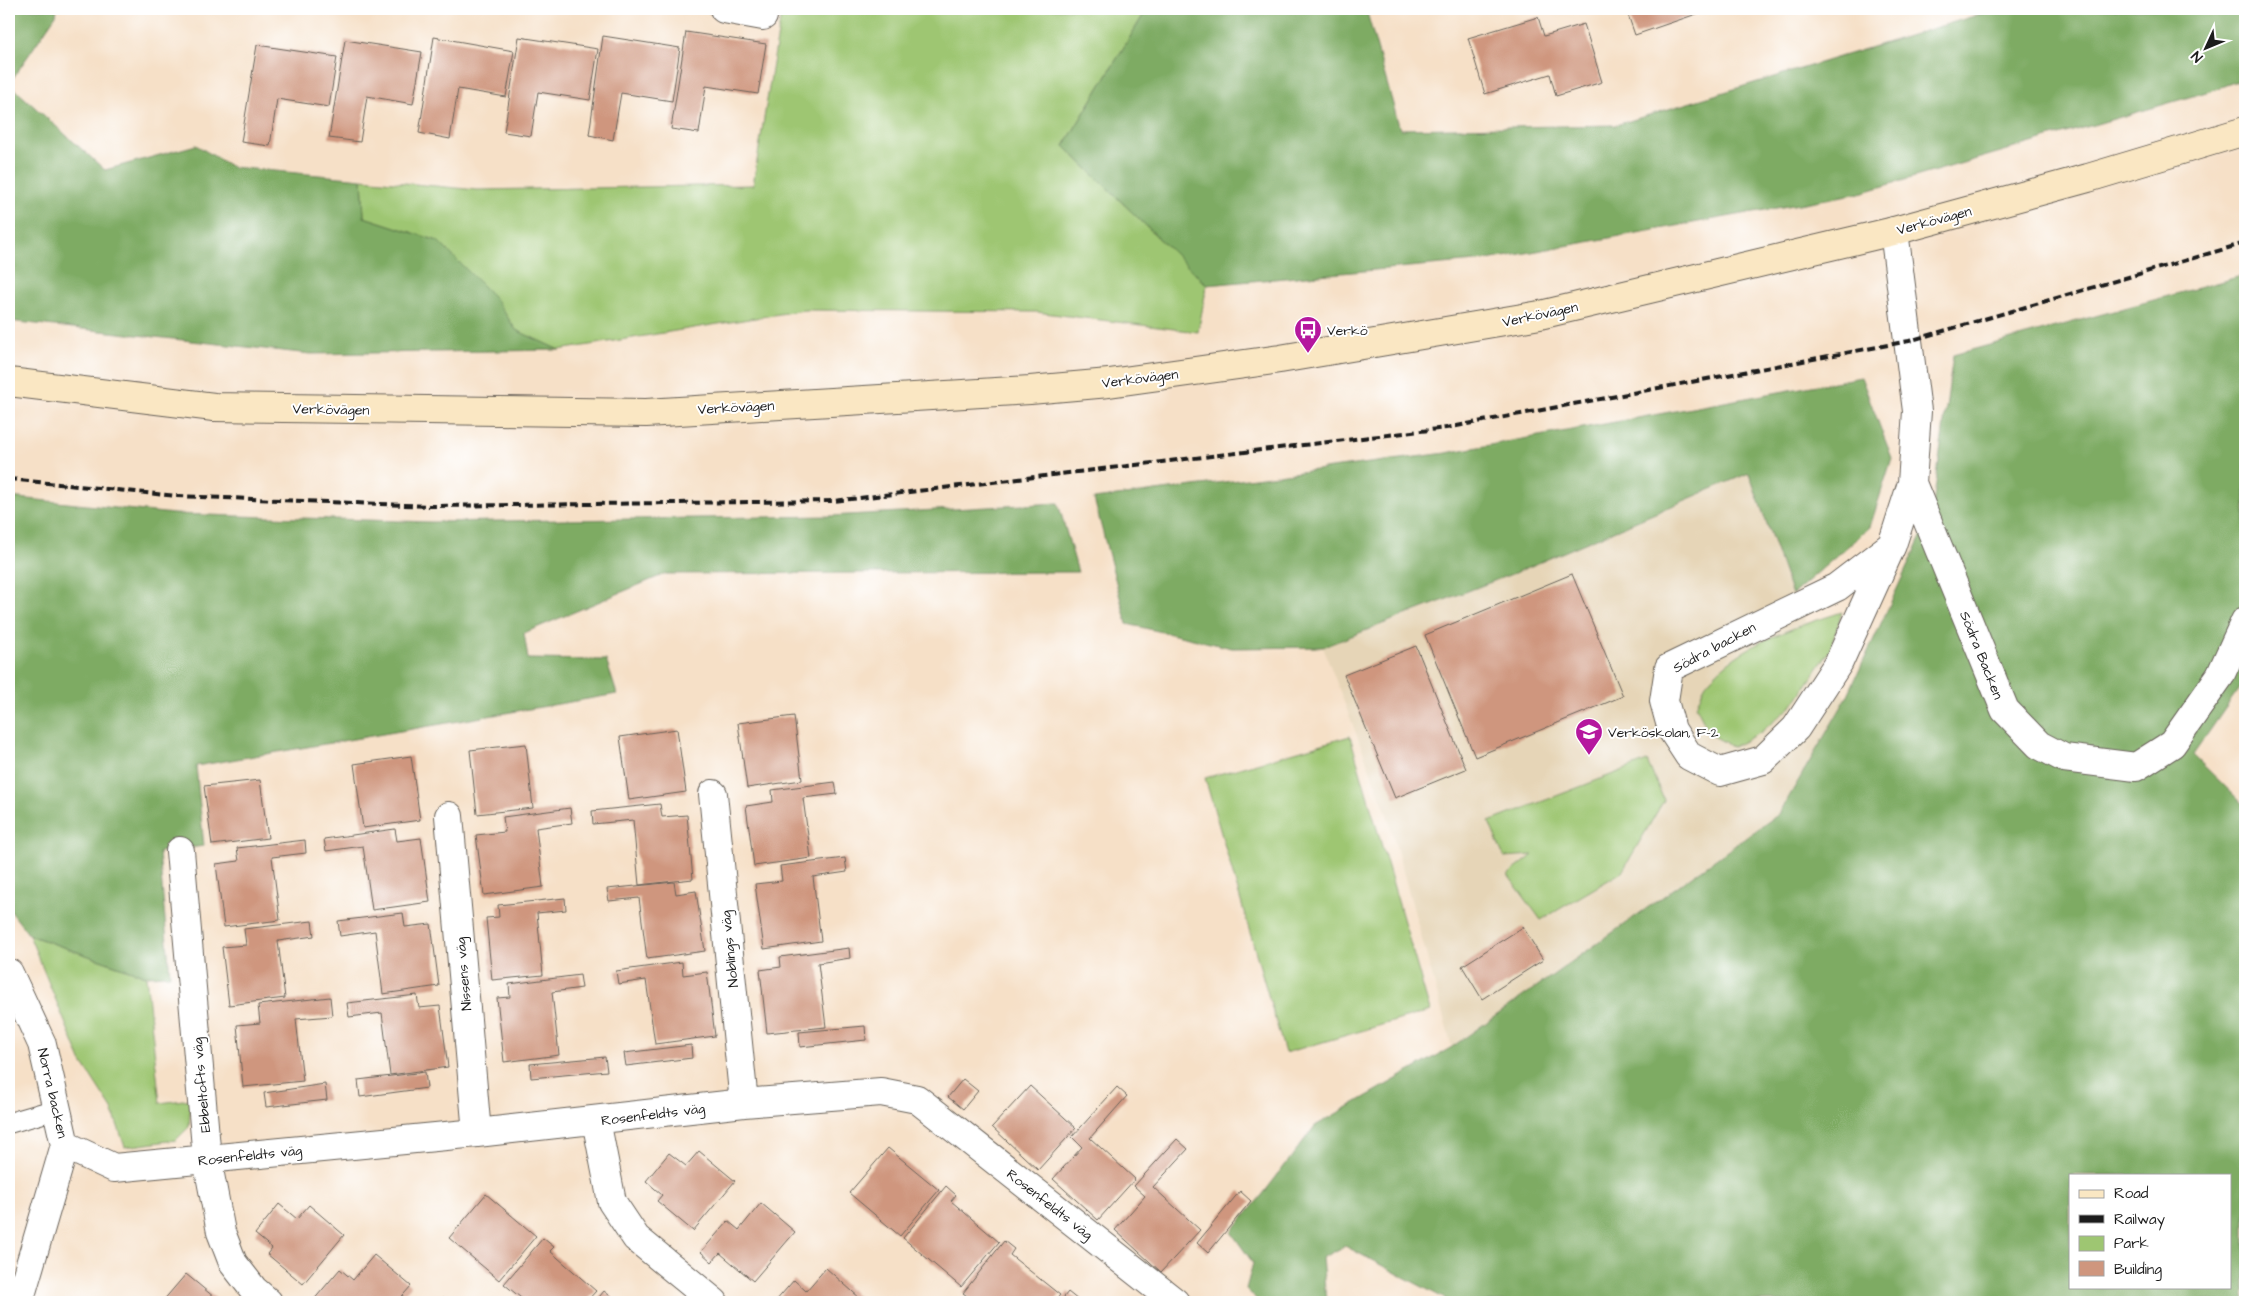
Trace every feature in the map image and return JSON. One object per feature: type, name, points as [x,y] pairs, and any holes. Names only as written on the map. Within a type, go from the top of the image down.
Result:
[{"type":"main road","name":"Verkövägen","points":[[9,382],[214,408],[646,413],[1030,390],[1109,383],[1280,359],[1540,316],[1894,232],[2088,178],[2245,131]]},
{"type":"street","points":[[724,9],[763,16]]},
{"type":"street","name":"Södra backen","points":[[1892,545],[1837,587],[1669,668],[1664,701],[1672,730],[1689,756],[1720,772],[1763,760],[1796,728],[1839,662],[1892,545],[1912,483],[1918,411],[1894,232]]},
{"type":"street","name":"Södra Backen","points":[[1912,483],[2005,710],[2039,745],[2064,758],[2136,767],[2172,744],[2220,676],[2245,621]]},
{"type":"street","name":"Noblings väg","points":[[714,794],[744,1103]]},
{"type":"street","name":"Nissens väg","points":[[449,816],[477,1133]]},
{"type":"street","name":"Ebbeltofts väg","points":[[180,851],[207,1159],[221,1232],[233,1264],[254,1290],[268,1302]]},
{"type":"street","name":"Norra backen","points":[[9,973],[42,1044],[65,1145],[19,1302]]},
{"type":"street","name":"Rosenfeldts väg","points":[[65,1145],[114,1168],[477,1133],[744,1103],[881,1092],[917,1099],[1175,1302]]},
{"type":"street","points":[[596,1120],[612,1202],[636,1238],[714,1302]]},
{"type":"lane","points":[[9,1123],[56,1109]]},
{"type":"shaded area","name":"Verköskolan, F-2","points":[[1749,473],[1792,595],[1846,699],[1779,814],[1452,1047],[1387,814],[1323,647],[1517,572]]},
{"type":"green space","points":[[9,9],[57,9],[56,15],[9,84]]},
{"type":"green space","points":[[782,9],[1147,9],[1064,146],[1207,285],[1198,332],[1036,312],[804,310],[559,350],[516,331],[494,297],[438,241],[364,217],[362,179],[477,190],[753,185]]},
{"type":"green space","points":[[1147,9],[1366,9],[1400,129],[1616,125],[1997,9],[2245,9],[2245,78],[2210,91],[1860,193],[1487,260],[1207,285],[1064,146]]},
{"type":"green space","points":[[9,84],[105,170],[196,145],[232,167],[362,179],[364,217],[438,241],[494,297],[516,330],[559,350],[310,354],[9,321]]},
{"type":"green space","points":[[2245,275],[2245,680],[2193,755],[2245,806],[2245,1302],[1451,1302],[1345,1246],[1322,1258],[1326,1300],[1319,1302],[1259,1302],[1246,1289],[1253,1263],[1231,1232],[1315,1126],[1452,1047],[1779,814],[1846,699],[1932,513],[1953,355]]},
{"type":"green space","points":[[1861,377],[1892,458],[1870,527],[1792,595],[1749,473],[1517,572],[1323,647],[1232,648],[1127,624],[1094,499],[1446,453]]},
{"type":"green space","points":[[9,497],[174,514],[431,522],[830,516],[1058,503],[1078,572],[665,574],[524,633],[528,659],[606,660],[617,694],[196,766],[204,846],[159,852],[170,975],[146,976],[29,935],[9,909]]},
{"type":"green space","points":[[1842,612],[1830,650],[1793,705],[1761,732],[1733,747],[1710,734],[1696,706],[1706,684],[1720,670],[1751,647],[1786,631]]},
{"type":"green space","points":[[1350,736],[1430,1011],[1285,1053],[1205,778]]},
{"type":"green space","points":[[1647,761],[1664,800],[1622,872],[1541,920],[1508,875],[1533,855],[1504,857],[1489,822]]},
{"type":"green space","points":[[29,935],[146,976],[160,1103],[191,1099],[189,1127],[176,1140],[125,1147],[112,1109],[81,1061]]},
{"type":"building","points":[[1626,9],[1711,9],[1635,35]]},
{"type":"building","points":[[1538,17],[1544,36],[1584,24],[1602,82],[1556,96],[1550,74],[1485,94],[1468,38]]},
{"type":"building","points":[[686,32],[766,44],[758,94],[706,86],[699,133],[671,129]]},
{"type":"building","points":[[603,36],[680,48],[672,101],[621,93],[613,140],[589,135]]},
{"type":"building","points":[[434,37],[514,51],[506,97],[458,89],[450,139],[419,133]]},
{"type":"building","points":[[519,37],[598,49],[590,100],[538,92],[531,136],[504,132]]},
{"type":"building","points":[[345,40],[422,52],[413,104],[367,96],[360,142],[329,138]]},
{"type":"building","points":[[257,45],[337,57],[329,107],[277,99],[270,146],[241,142]]},
{"type":"building","points":[[1572,574],[1623,696],[1475,757],[1425,635]]},
{"type":"building","points":[[1416,646],[1466,769],[1395,798],[1344,675]]},
{"type":"building","points":[[794,716],[802,780],[747,788],[738,723]]},
{"type":"building","points":[[677,729],[686,792],[629,800],[620,737]]},
{"type":"building","points":[[526,744],[533,808],[477,814],[470,750]]},
{"type":"building","points":[[411,756],[420,820],[363,828],[354,764]]},
{"type":"building","points":[[260,780],[268,838],[212,845],[204,786]]},
{"type":"building","points":[[835,782],[837,794],[803,798],[811,858],[754,866],[746,806],[773,802],[772,790]]},
{"type":"building","points":[[660,804],[662,817],[687,815],[693,879],[639,885],[633,820],[593,824],[592,811]]},
{"type":"building","points":[[570,808],[572,823],[536,828],[543,887],[484,895],[476,835],[505,832],[503,817]]},
{"type":"building","points":[[395,829],[397,841],[421,838],[430,902],[372,910],[363,846],[326,851],[324,839]]},
{"type":"building","points":[[305,840],[306,853],[272,857],[280,920],[224,927],[216,864],[239,861],[237,848]]},
{"type":"building","points":[[845,858],[847,872],[813,877],[821,941],[764,949],[755,884],[782,881],[780,866]]},
{"type":"building","points":[[674,882],[676,894],[696,891],[705,951],[647,959],[639,898],[609,901],[607,889]]},
{"type":"building","points":[[565,898],[566,910],[537,913],[543,975],[492,980],[486,918],[499,917],[498,905]]},
{"type":"building","points":[[403,913],[405,927],[431,924],[439,986],[383,994],[375,931],[340,936],[338,921]]},
{"type":"building","points":[[312,921],[314,936],[278,941],[285,998],[229,1005],[222,947],[246,945],[244,929]]},
{"type":"building","points":[[1523,927],[1543,960],[1482,999],[1462,966]]},
{"type":"building","points":[[849,948],[850,958],[818,963],[826,1027],[767,1033],[760,970],[781,967],[780,957]]},
{"type":"building","points":[[682,962],[683,975],[707,972],[715,1036],[655,1044],[646,980],[618,984],[616,971]]},
{"type":"building","points":[[580,975],[582,988],[552,992],[559,1055],[504,1062],[497,998],[510,997],[509,984]]},
{"type":"building","points":[[417,995],[419,1008],[440,1006],[448,1067],[390,1075],[382,1013],[349,1017],[347,1003]]},
{"type":"building","points":[[330,997],[332,1016],[296,1019],[303,1081],[243,1087],[237,1025],[260,1023],[258,1005]]},
{"type":"building","points":[[865,1026],[866,1040],[800,1047],[799,1032]]},
{"type":"building","points":[[691,1045],[692,1058],[626,1066],[624,1053]]},
{"type":"building","points":[[605,1057],[607,1071],[531,1078],[530,1064]]},
{"type":"building","points":[[425,1072],[427,1088],[360,1097],[358,1080]]},
{"type":"building","points":[[963,1079],[978,1091],[963,1109],[948,1097]]},
{"type":"building","points":[[325,1084],[327,1100],[266,1107],[264,1093]]},
{"type":"building","points":[[1030,1086],[1076,1128],[1038,1170],[992,1127]]},
{"type":"building","points":[[1117,1087],[1127,1096],[1090,1138],[1135,1179],[1098,1220],[1053,1179],[1082,1147],[1072,1137]]},
{"type":"building","points":[[1177,1139],[1188,1149],[1153,1187],[1200,1230],[1161,1272],[1115,1230],[1145,1196],[1134,1186]]},
{"type":"building","points":[[888,1148],[939,1190],[900,1236],[849,1193]]},
{"type":"building","points":[[699,1151],[735,1181],[693,1231],[657,1201],[662,1195],[646,1181],[669,1153],[686,1166]]},
{"type":"building","points":[[946,1186],[956,1195],[951,1201],[999,1242],[961,1287],[903,1238]]},
{"type":"building","points":[[1240,1191],[1251,1201],[1208,1253],[1197,1243]]},
{"type":"building","points":[[486,1194],[536,1236],[499,1280],[449,1238]]},
{"type":"building","points":[[761,1203],[795,1232],[753,1281],[720,1253],[712,1262],[701,1252],[728,1221],[739,1230]]},
{"type":"building","points":[[279,1204],[297,1219],[309,1205],[344,1235],[303,1284],[267,1254],[272,1248],[255,1234]]},
{"type":"building","points":[[543,1238],[554,1247],[550,1251],[596,1291],[586,1302],[526,1302],[504,1284]]},
{"type":"building","points":[[1004,1241],[1014,1249],[1010,1255],[1060,1295],[1054,1302],[975,1302],[963,1293]]},
{"type":"building","points":[[374,1255],[411,1286],[397,1302],[312,1302],[340,1269],[353,1280]]},
{"type":"building","points":[[826,1268],[861,1299],[858,1302],[775,1302],[794,1280],[806,1291]]},
{"type":"building","points":[[186,1274],[220,1302],[162,1302]]},
{"type":"building","points":[[604,1291],[614,1299],[611,1302],[595,1302]]},
{"type":"building","points":[[1068,1292],[1078,1300],[1076,1302],[1060,1302]]},
{"type":"building","points":[[443,1297],[450,1302],[439,1302]]},
{"type":"railway","points":[[9,479],[176,496],[430,506],[834,501],[1446,428],[1909,341],[2245,243]]},
{"type":"place","name":"Verkö","points":[[1308,354]]},
{"type":"place","name":"Verköskolan, F-2","points":[[1589,756]]}]
